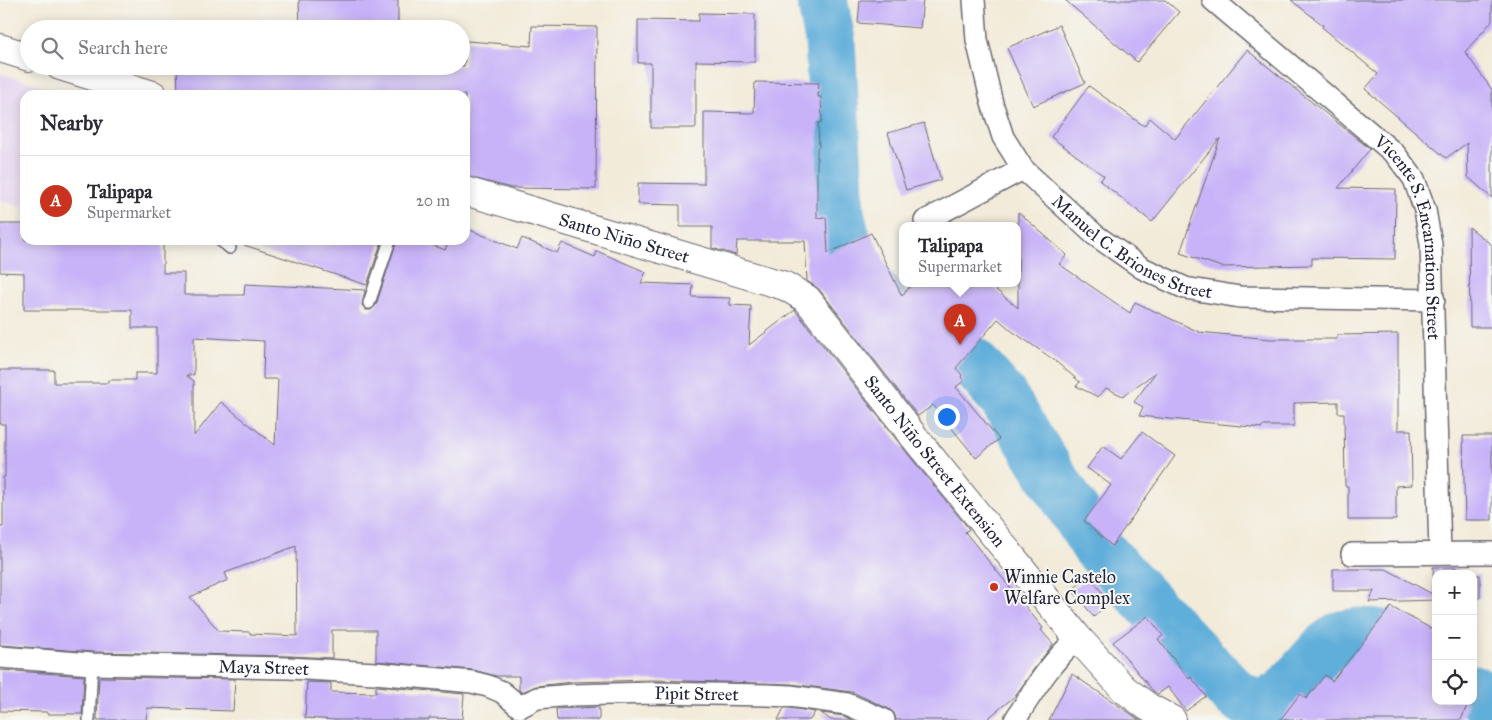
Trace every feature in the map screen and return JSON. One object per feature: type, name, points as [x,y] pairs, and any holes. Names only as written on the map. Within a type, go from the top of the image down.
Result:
[{"type":"main road","points":[[0,48],[20,54]]},
{"type":"main road","points":[[89,75],[137,90]]},
{"type":"main road","name":"Santo Niño Street","points":[[470,192],[785,286]]},
{"type":"main road","name":"Santo Niño Street Extension","points":[[785,286],[807,299],[915,438],[1078,638],[1124,688],[1148,707],[1172,720]]},
{"type":"street","name":"Manuel C. Briones Street","points":[[974,0],[977,40],[992,103],[1003,137],[1023,169],[1095,235],[1142,268],[1185,288],[1240,297],[1434,300]]},
{"type":"street","name":"Vicente S. Encarnation Street","points":[[1213,0],[1396,154],[1414,179],[1422,202],[1429,235],[1434,300],[1440,553]]},
{"type":"street","points":[[925,221],[1023,169]]},
{"type":"street","points":[[1352,554],[1492,553]]},
{"type":"street","points":[[1015,720],[1044,674],[1062,652],[1078,638]]},
{"type":"street","name":"Maya Street","points":[[0,657],[92,664],[289,668],[375,673],[462,682],[488,686],[502,692],[520,714]]},
{"type":"street","name":"Pipit Street","points":[[520,714],[537,698],[653,693],[790,696],[847,704],[884,720]]},
{"type":"lane","points":[[226,245],[230,248]]},
{"type":"lane","points":[[369,303],[388,245]]},
{"type":"lane","points":[[89,720],[92,664]]},
{"type":"shaded area","points":[[0,73],[53,90],[20,90],[20,206],[0,200]]},
{"type":"building","points":[[299,0],[398,0],[398,20],[300,20]]},
{"type":"building","points":[[860,0],[923,0],[920,28],[858,23]]},
{"type":"building","points":[[1065,0],[1165,0],[1179,12],[1137,62]]},
{"type":"building","points":[[1291,0],[1492,0],[1492,21],[1465,52],[1492,90],[1492,198],[1468,177],[1467,143],[1446,158],[1365,89],[1378,74],[1322,27],[1323,25]]},
{"type":"building","points":[[699,13],[755,14],[755,62],[696,61],[696,128],[651,128],[651,63],[638,63],[638,20],[699,21]]},
{"type":"building","points":[[1059,25],[1085,83],[1033,106],[1007,48]]},
{"type":"building","points":[[532,26],[597,27],[596,189],[511,188],[470,177],[470,90],[178,90],[177,75],[470,75],[470,41],[531,46]]},
{"type":"building","points":[[1247,50],[1370,149],[1338,188],[1396,189],[1395,259],[1312,258],[1312,265],[1222,267],[1180,253],[1220,138],[1152,222],[1100,181],[1104,176],[1051,137],[1089,86],[1144,126],[1150,118],[1175,139]]},
{"type":"building","points":[[755,82],[819,83],[818,97],[821,97],[822,122],[818,123],[817,218],[826,217],[828,253],[871,233],[902,296],[910,287],[993,287],[1018,308],[1018,287],[1021,287],[1021,222],[1018,222],[1018,212],[1067,255],[1059,264],[1130,313],[1135,302],[1199,332],[1270,339],[1337,339],[1337,335],[1398,334],[1398,430],[1411,430],[1412,485],[1396,486],[1396,520],[1348,520],[1348,486],[1345,486],[1344,413],[1338,413],[1338,402],[1294,403],[1294,426],[1262,426],[1262,428],[1139,416],[1143,407],[1134,402],[1156,372],[1123,396],[1106,388],[1098,397],[1076,386],[1080,382],[1054,360],[998,319],[956,368],[964,381],[956,387],[999,439],[976,458],[933,405],[918,416],[819,289],[807,281],[805,241],[737,241],[736,255],[712,248],[712,227],[680,227],[680,205],[638,204],[638,183],[704,184],[704,112],[754,113]]},
{"type":"building","points":[[924,123],[941,180],[906,190],[888,133]]},
{"type":"building","points":[[0,224],[20,224],[20,245],[163,245],[163,273],[184,273],[184,295],[244,295],[245,284],[365,290],[362,305],[366,310],[371,310],[376,305],[395,245],[432,245],[445,250],[447,245],[470,245],[470,230],[517,249],[522,238],[557,253],[562,243],[595,257],[597,251],[646,272],[641,283],[693,285],[692,297],[730,298],[730,305],[751,306],[749,345],[795,310],[969,529],[965,532],[1043,628],[1041,630],[1053,644],[1015,696],[986,720],[896,720],[894,713],[889,709],[852,692],[791,684],[653,680],[572,682],[536,686],[522,692],[519,690],[519,676],[497,676],[473,670],[376,661],[376,630],[332,630],[332,658],[93,652],[0,645],[0,527],[3,527],[5,424],[0,424],[0,370],[54,370],[54,383],[108,383],[108,380],[135,380],[135,373],[157,373],[157,328],[132,328],[132,310],[24,310],[24,273],[0,272]],"holes":[[[194,337],[264,341],[263,379],[278,379],[275,445],[221,402],[194,436],[194,381],[186,375],[194,375]],[[296,546],[297,636],[219,631],[190,597],[228,580],[225,573]]]},
{"type":"building","points":[[1469,227],[1492,245],[1492,327],[1470,327]]},
{"type":"building","points":[[244,245],[380,245],[367,285]]},
{"type":"building","points":[[1142,432],[1175,456],[1112,546],[1084,521],[1111,485],[1087,468],[1103,446],[1121,459]]},
{"type":"building","points":[[1463,436],[1492,436],[1492,520],[1465,520]]},
{"type":"building","points":[[1433,567],[1457,567],[1457,570],[1433,570]]},
{"type":"building","points":[[1333,569],[1386,569],[1432,594],[1432,600],[1369,602],[1374,591],[1333,591]]},
{"type":"building","points":[[1477,575],[1480,575],[1480,598],[1477,598]]},
{"type":"building","points":[[1089,576],[1109,601],[1094,617],[1072,590]]},
{"type":"building","points":[[1391,607],[1432,629],[1432,705],[1467,705],[1461,720],[1280,720],[1300,694],[1306,699],[1325,675],[1332,681]]},
{"type":"building","points":[[1148,616],[1163,636],[1158,639],[1189,679],[1191,677],[1206,696],[1186,711],[1168,687],[1158,694],[1153,691],[1113,642]]},
{"type":"building","points":[[0,670],[84,676],[82,714],[0,711]]},
{"type":"building","points":[[1072,674],[1131,714],[1139,720],[1049,720]]},
{"type":"building","points":[[99,677],[235,679],[233,711],[147,708],[146,720],[97,720]]},
{"type":"building","points":[[307,682],[331,683],[331,692],[376,693],[376,686],[464,694],[462,719],[337,720],[305,718]]},
{"type":"building","points":[[599,707],[599,720],[557,720],[556,709]]},
{"type":"building","points":[[784,708],[815,712],[810,720],[778,720]]},
{"type":"building","points":[[821,713],[844,716],[853,720],[831,720]]},
{"type":"waterway","points":[[822,0],[830,40],[839,212],[847,250],[866,282],[894,319],[910,330],[930,336],[949,345],[971,361],[1002,396],[1096,546],[1234,693],[1250,703],[1265,704],[1283,695],[1325,648],[1341,636],[1357,633],[1378,634],[1432,665]]},
{"type":"waterway","points":[[1477,693],[1492,705]]},
{"type":"place","name":"Talipapa","points":[[960,345]]},
{"type":"place","name":"Winnie Castelo Welfare Complex","points":[[994,587]]}]
